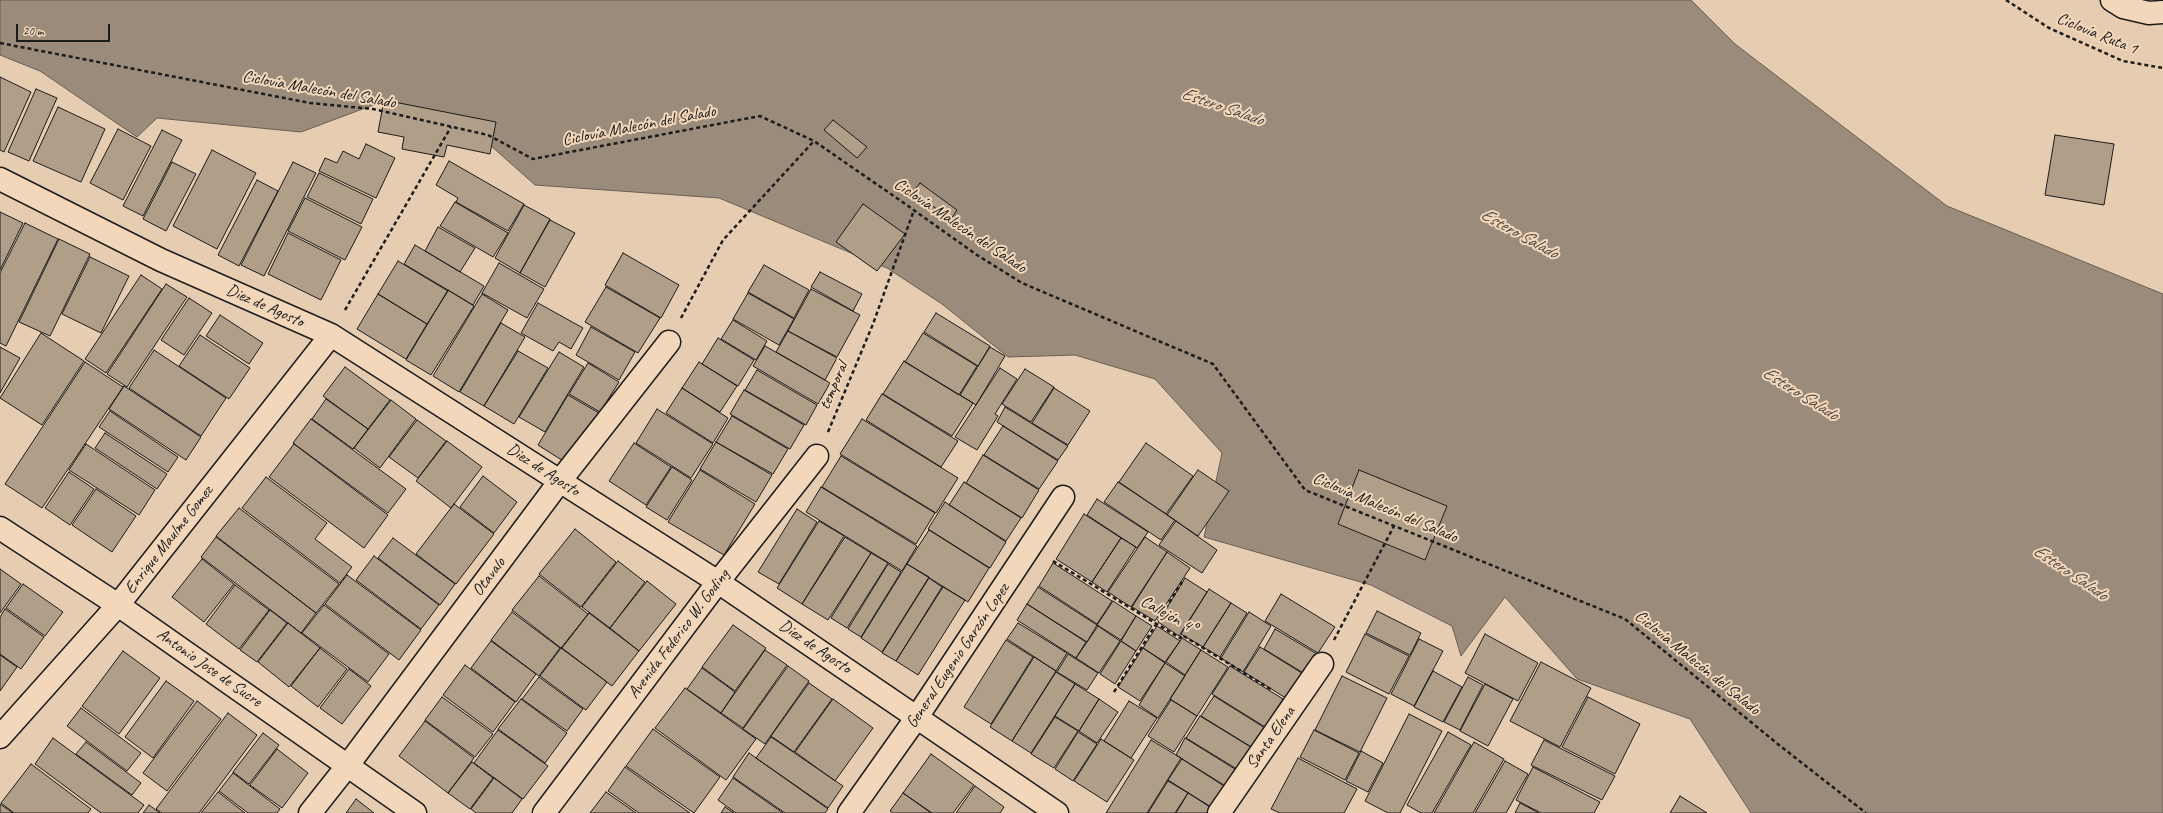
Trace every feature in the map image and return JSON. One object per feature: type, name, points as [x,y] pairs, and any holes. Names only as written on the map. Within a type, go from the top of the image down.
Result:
[{"type":"street","points":[[2112,0],[2123,7],[2150,13],[2163,12]]},
{"type":"street","name":"Diez de Agosto","points":[[0,179],[161,260],[331,335],[718,582],[1057,813]]},
{"type":"street","name":"Enrique Maulme Gomez","points":[[0,737],[118,605],[331,335]]},
{"type":"street","name":"Otavalo","points":[[310,813],[348,765],[560,481],[668,342]]},
{"type":"street","name":"Avenida Federico W. Goding","points":[[544,813],[718,582],[817,456]]},
{"type":"street","name":"General Eugenio Garzón Lopez","points":[[850,813],[1031,548],[1063,497]]},
{"type":"street","name":"Antonio Jose de Sucre","points":[[0,528],[118,605],[415,813]]},
{"type":"street","name":"Santa Elena","points":[[1219,813],[1322,664]]},
{"type":"path","name":"Ciclovía Ruta 1","points":[[2006,0],[2049,28],[2123,61],[2163,68]]},
{"type":"path","name":"Ciclovía Malecón del Salado","points":[[0,43],[310,102],[373,109],[488,135],[533,159],[760,116],[814,141],[977,255],[1022,282],[1213,364],[1305,490],[1625,619],[1779,745],[1866,813]]},
{"type":"path","points":[[331,335],[450,126]]},
{"type":"path","points":[[668,342],[723,240],[814,141]]},
{"type":"path","name":"temporal","points":[[817,456],[873,324],[914,210]]},
{"type":"path","points":[[1335,638],[1394,526]]},
{"type":"path","name":"Callejón 4°","points":[[1031,548],[1180,638],[1182,635],[1294,704]]},
{"type":"path","points":[[1114,692],[1182,582]]},
{"type":"water","name":"Estero Salado","points":[[0,0],[1691,0],[1735,44],[1947,206],[2163,294],[2163,813],[1751,813],[1690,719],[1577,679],[1505,597],[1461,656],[1452,626],[1371,585],[1204,537],[1222,453],[1155,379],[1075,355],[1008,357],[942,304],[887,268],[719,198],[535,185],[471,128],[384,101],[301,132],[157,118],[137,137],[40,71],[0,55]]},
{"type":"building","points":[[0,77],[31,92],[4,152],[0,150]]},
{"type":"building","points":[[36,89],[57,98],[29,161],[8,152]]},
{"type":"building","points":[[384,100],[496,122],[490,154],[447,145],[444,157],[402,149],[404,137],[378,132]]},
{"type":"building","points":[[58,107],[105,129],[81,182],[33,161]]},
{"type":"building","points":[[833,120],[867,147],[857,158],[824,130]]},
{"type":"building","points":[[118,129],[151,146],[123,200],[90,183]]},
{"type":"building","points":[[162,130],[182,140],[143,216],[123,206]]},
{"type":"building","points":[[2055,135],[2114,144],[2104,205],[2045,195]]},
{"type":"building","points":[[366,144],[395,158],[376,198],[319,171],[325,158],[337,163],[343,151],[359,159]]},
{"type":"building","points":[[212,150],[256,173],[217,249],[173,226]]},
{"type":"building","points":[[449,161],[524,204],[508,231],[456,202],[458,198],[436,185]]},
{"type":"building","points":[[172,162],[196,174],[166,231],[143,219]]},
{"type":"building","points":[[293,162],[316,173],[264,276],[241,265]]},
{"type":"building","points":[[319,173],[373,199],[361,224],[307,197]]},
{"type":"building","points":[[257,180],[278,191],[239,266],[218,255]]},
{"type":"building","points":[[920,183],[957,210],[951,219],[913,192]]},
{"type":"building","points":[[305,198],[362,227],[345,260],[288,231]]},
{"type":"building","points":[[455,202],[508,233],[493,257],[440,226]]},
{"type":"building","points":[[863,204],[905,234],[877,271],[836,242]]},
{"type":"building","points":[[524,205],[550,219],[520,273],[495,258]]},
{"type":"building","points":[[0,212],[23,223],[0,270]]},
{"type":"building","points":[[550,220],[575,233],[545,287],[520,273]]},
{"type":"building","points":[[25,223],[58,239],[6,346],[0,343],[0,273]]},
{"type":"building","points":[[438,227],[475,248],[460,272],[425,251]]},
{"type":"building","points":[[288,233],[341,260],[321,300],[268,274]]},
{"type":"building","points":[[59,239],[90,254],[50,336],[19,322]]},
{"type":"building","points":[[415,245],[484,286],[473,305],[404,264]]},
{"type":"building","points":[[623,253],[679,285],[661,318],[605,285]]},
{"type":"building","points":[[90,257],[129,276],[101,333],[62,314]]},
{"type":"building","points":[[398,261],[448,291],[427,324],[378,294]]},
{"type":"building","points":[[499,263],[544,289],[527,318],[482,293]]},
{"type":"building","points":[[764,265],[809,290],[794,318],[748,292]]},
{"type":"building","points":[[820,272],[862,294],[853,311],[811,287]]},
{"type":"building","points":[[141,275],[162,289],[106,373],[85,359]]},
{"type":"building","points":[[166,284],[187,297],[127,387],[107,374]]},
{"type":"building","points":[[606,287],[660,318],[638,353],[585,322]]},
{"type":"building","points":[[811,289],[860,315],[837,357],[788,331]]},
{"type":"building","points":[[448,290],[474,306],[431,375],[406,360]]},
{"type":"building","points":[[748,293],[794,319],[779,345],[733,319]]},
{"type":"building","points":[[378,294],[427,324],[406,359],[357,329]]},
{"type":"building","points":[[482,294],[508,310],[459,392],[433,376]]},
{"type":"building","points":[[189,298],[212,313],[184,355],[161,340]]},
{"type":"building","points":[[538,303],[583,328],[571,349],[559,342],[553,351],[521,333]]},
{"type":"building","points":[[936,313],[990,346],[978,366],[924,332]]},
{"type":"building","points":[[220,315],[263,343],[249,364],[206,336]]},
{"type":"building","points":[[733,320],[767,341],[756,360],[721,339]]},
{"type":"building","points":[[501,323],[525,337],[484,406],[460,392]]},
{"type":"building","points":[[591,327],[635,352],[619,380],[576,355]]},
{"type":"building","points":[[788,331],[837,358],[825,380],[776,352]]},
{"type":"building","points":[[41,333],[84,361],[42,425],[0,398]]},
{"type":"building","points":[[923,333],[977,366],[959,395],[905,362]]},
{"type":"building","points":[[200,335],[250,368],[229,399],[179,366]]},
{"type":"building","points":[[718,338],[754,360],[738,386],[702,364]]},
{"type":"building","points":[[765,346],[830,383],[818,404],[753,366]]},
{"type":"building","points":[[0,347],[20,358],[0,393]]},
{"type":"building","points":[[990,347],[1005,356],[976,405],[960,395]]},
{"type":"building","points":[[154,350],[226,398],[201,436],[129,388]]},
{"type":"building","points":[[518,351],[548,368],[514,424],[484,406]]},
{"type":"building","points":[[559,352],[584,367],[545,432],[519,417]]},
{"type":"building","points":[[904,361],[973,403],[952,436],[883,394]]},
{"type":"building","points":[[85,362],[123,387],[42,508],[5,484]]},
{"type":"building","points":[[699,362],[737,386],[720,412],[682,388]]},
{"type":"building","points":[[588,363],[619,382],[600,412],[569,394]]},
{"type":"building","points":[[345,367],[390,400],[368,429],[323,396]]},
{"type":"building","points":[[1000,368],[1017,379],[995,414],[998,416],[977,450],[955,437]]},
{"type":"building","points":[[1025,369],[1054,387],[1031,422],[1002,404]]},
{"type":"building","points":[[757,370],[817,405],[806,425],[745,390]]},
{"type":"building","points":[[124,386],[201,437],[186,460],[109,409]]},
{"type":"building","points":[[682,388],[728,418],[713,443],[666,413]]},
{"type":"building","points":[[1054,388],[1090,411],[1068,445],[1032,423]]},
{"type":"building","points":[[744,390],[804,425],[790,449],[730,414]]},
{"type":"building","points":[[882,394],[958,441],[941,467],[866,420]]},
{"type":"building","points":[[568,395],[599,413],[568,464],[538,445]]},
{"type":"building","points":[[326,399],[368,429],[353,449],[312,419]]},
{"type":"building","points":[[391,400],[416,419],[380,468],[354,448]]},
{"type":"building","points":[[1005,407],[1068,446],[1058,460],[997,422]]},
{"type":"building","points":[[657,409],[713,444],[691,478],[636,443]]},
{"type":"building","points":[[110,411],[178,457],[168,472],[99,427]]},
{"type":"building","points":[[732,416],[788,449],[773,474],[716,442]]},
{"type":"building","points":[[311,419],[406,489],[388,513],[293,443]]},
{"type":"building","points":[[862,419],[958,478],[936,513],[840,454]]},
{"type":"building","points":[[417,420],[446,441],[418,478],[389,457]]},
{"type":"building","points":[[1003,426],[1058,461],[1039,489],[984,455]]},
{"type":"building","points":[[105,433],[167,474],[157,489],[95,448]]},
{"type":"building","points":[[447,441],[482,467],[451,508],[416,481]]},
{"type":"building","points":[[716,442],[772,475],[756,502],[700,469]]},
{"type":"building","points":[[634,443],[671,467],[646,505],[609,481]]},
{"type":"building","points":[[1146,443],[1193,476],[1166,514],[1119,482]]},
{"type":"building","points":[[86,444],[155,490],[139,515],[69,470]]},
{"type":"building","points":[[294,444],[388,515],[364,548],[269,477]]},
{"type":"building","points":[[983,455],[1039,490],[1022,518],[966,483]]},
{"type":"building","points":[[841,456],[935,513],[916,544],[822,487]]},
{"type":"building","points":[[672,467],[692,480],[667,520],[646,507]]},
{"type":"building","points":[[700,470],[755,504],[724,555],[668,522]]},
{"type":"building","points":[[1198,470],[1229,491],[1198,536],[1167,515]]},
{"type":"building","points":[[1359,470],[1447,506],[1425,560],[1338,524]]},
{"type":"building","points":[[69,472],[94,489],[70,525],[45,508]]},
{"type":"building","points":[[483,476],[517,502],[494,533],[460,507]]},
{"type":"building","points":[[266,477],[327,523],[315,539],[352,567],[340,583],[242,508]]},
{"type":"building","points":[[964,482],[1021,518],[1006,541],[949,505]]},
{"type":"building","points":[[1118,482],[1175,520],[1161,540],[1104,502]]},
{"type":"building","points":[[821,487],[917,546],[902,571],[806,512]]},
{"type":"building","points":[[96,489],[136,516],[112,552],[72,525]]},
{"type":"building","points":[[1097,499],[1148,532],[1137,548],[1087,515]]},
{"type":"building","points":[[945,502],[1006,542],[990,568],[928,529]]},
{"type":"building","points":[[454,504],[494,534],[456,584],[416,554]]},
{"type":"building","points":[[239,508],[339,584],[316,613],[216,536]]},
{"type":"building","points":[[797,509],[817,522],[779,584],[758,572]]},
{"type":"building","points":[[1084,514],[1121,538],[1092,582],[1056,559]]},
{"type":"building","points":[[819,521],[844,536],[802,604],[777,588]]},
{"type":"building","points":[[1176,521],[1217,550],[1202,573],[1159,545]]},
{"type":"building","points":[[575,529],[616,562],[581,607],[539,574]]},
{"type":"building","points":[[929,530],[989,568],[968,602],[907,564]]},
{"type":"building","points":[[216,537],[316,613],[301,633],[201,557]]},
{"type":"building","points":[[845,537],[871,553],[828,620],[802,604]]},
{"type":"building","points":[[1145,537],[1167,552],[1131,607],[1108,592]]},
{"type":"building","points":[[393,538],[455,584],[440,605],[378,558]]},
{"type":"building","points":[[1121,538],[1136,547],[1107,592],[1092,582]]},
{"type":"building","points":[[1167,552],[1190,568],[1155,621],[1132,607]]},
{"type":"building","points":[[871,553],[888,563],[847,628],[831,618]]},
{"type":"building","points":[[374,556],[439,605],[421,629],[356,580]]},
{"type":"building","points":[[202,559],[234,584],[204,622],[172,597]]},
{"type":"building","points":[[618,561],[645,582],[610,628],[582,607]]},
{"type":"building","points":[[1053,563],[1112,601],[1097,624],[1039,586]]},
{"type":"building","points":[[888,564],[901,572],[861,637],[848,629]]},
{"type":"building","points":[[907,564],[929,577],[882,652],[861,638]]},
{"type":"building","points":[[0,569],[21,584],[0,613]]},
{"type":"building","points":[[347,575],[421,630],[399,660],[325,604]]},
{"type":"building","points":[[539,576],[588,614],[561,648],[512,610]]},
{"type":"building","points":[[929,578],[942,587],[896,661],[882,653]]},
{"type":"building","points":[[1185,578],[1207,592],[1179,636],[1158,622]]},
{"type":"building","points":[[647,581],[676,604],[639,651],[610,628]]},
{"type":"building","points":[[23,584],[63,612],[45,636],[6,608]]},
{"type":"building","points":[[235,585],[269,610],[239,649],[206,624]]},
{"type":"building","points":[[943,587],[965,600],[918,675],[896,661]]},
{"type":"building","points":[[1038,587],[1097,625],[1087,642],[1027,604]]},
{"type":"building","points":[[1209,589],[1231,603],[1203,647],[1181,634]]},
{"type":"building","points":[[1281,594],[1335,627],[1318,653],[1265,621]]},
{"type":"building","points":[[1113,601],[1136,616],[1121,640],[1097,625]]},
{"type":"building","points":[[1231,603],[1247,613],[1220,657],[1203,647]]},
{"type":"building","points":[[1027,604],[1086,642],[1076,658],[1017,620]]},
{"type":"building","points":[[324,605],[389,654],[368,682],[302,633]]},
{"type":"building","points":[[5,609],[44,637],[21,669],[0,654],[0,617]]},
{"type":"building","points":[[270,610],[287,623],[257,662],[240,650]]},
{"type":"building","points":[[1377,611],[1421,633],[1410,655],[1366,633]]},
{"type":"building","points":[[512,612],[560,648],[539,676],[491,640]]},
{"type":"building","points":[[1249,612],[1271,626],[1243,672],[1221,658]]},
{"type":"building","points":[[589,613],[639,651],[612,686],[562,648]]},
{"type":"building","points":[[1136,616],[1152,626],[1136,651],[1121,641]]},
{"type":"building","points":[[288,623],[320,648],[289,687],[258,662]]},
{"type":"building","points":[[1018,623],[1067,653],[1056,671],[1007,639]]},
{"type":"building","points":[[733,625],[766,648],[735,691],[702,667]]},
{"type":"building","points":[[1098,626],[1120,641],[1099,673],[1076,658]]},
{"type":"building","points":[[1157,626],[1180,641],[1165,662],[1143,648]]},
{"type":"building","points":[[1275,629],[1317,654],[1305,674],[1264,649]]},
{"type":"building","points":[[1365,634],[1409,656],[1389,694],[1346,672]]},
{"type":"building","points":[[1485,634],[1538,663],[1518,701],[1465,673]]},
{"type":"building","points":[[1182,638],[1201,650],[1185,675],[1166,662]]},
{"type":"building","points":[[1419,639],[1443,651],[1414,706],[1391,694]]},
{"type":"building","points":[[1006,640],[1033,657],[991,724],[964,707]]},
{"type":"building","points":[[491,641],[536,674],[516,702],[471,668]]},
{"type":"building","points":[[1121,641],[1136,651],[1115,684],[1100,674]]},
{"type":"building","points":[[1260,647],[1305,675],[1289,700],[1244,672]]},
{"type":"building","points":[[320,648],[347,669],[318,707],[291,686]]},
{"type":"building","points":[[561,648],[607,682],[586,710],[540,676]]},
{"type":"building","points":[[1143,648],[1165,663],[1140,701],[1118,687]]},
{"type":"building","points":[[765,650],[787,665],[743,728],[721,713]]},
{"type":"building","points":[[1201,650],[1228,667],[1197,716],[1170,699]]},
{"type":"building","points":[[123,651],[160,678],[119,734],[82,706]]},
{"type":"building","points":[[1068,654],[1098,673],[1087,690],[1057,672]]},
{"type":"building","points":[[0,655],[17,667],[0,691]]},
{"type":"building","points":[[1034,657],[1056,671],[1012,741],[990,727]]},
{"type":"building","points":[[1541,662],[1591,688],[1560,747],[1510,721]]},
{"type":"building","points":[[1165,663],[1185,676],[1158,718],[1139,705]]},
{"type":"building","points":[[465,665],[515,702],[493,732],[443,695]]},
{"type":"building","points":[[788,666],[809,681],[765,744],[743,729]]},
{"type":"building","points":[[1230,666],[1283,699],[1265,727],[1212,694]]},
{"type":"building","points":[[702,668],[735,692],[721,713],[687,689]]},
{"type":"building","points":[[349,669],[371,686],[342,724],[320,708]]},
{"type":"building","points":[[1433,671],[1462,687],[1443,722],[1414,707]]},
{"type":"building","points":[[1056,672],[1075,684],[1031,753],[1012,741]]},
{"type":"building","points":[[1342,676],[1387,698],[1360,752],[1315,730]]},
{"type":"building","points":[[539,677],[583,709],[567,731],[522,699]]},
{"type":"building","points":[[1468,677],[1483,685],[1460,730],[1444,722]]},
{"type":"building","points":[[166,681],[194,701],[153,758],[125,737]]},
{"type":"building","points":[[809,683],[832,699],[794,752],[771,736]]},
{"type":"building","points":[[1075,684],[1099,699],[1079,731],[1055,716]]},
{"type":"building","points":[[1485,684],[1513,699],[1488,746],[1460,731]]},
{"type":"building","points":[[685,688],[756,739],[726,780],[655,728]]},
{"type":"building","points":[[1214,696],[1265,728],[1253,748],[1201,716]]},
{"type":"building","points":[[442,697],[493,734],[475,757],[425,720]]},
{"type":"building","points":[[1588,697],[1640,724],[1615,774],[1562,747]]},
{"type":"building","points":[[521,699],[567,733],[545,763],[498,729]]},
{"type":"building","points":[[833,699],[873,728],[835,781],[795,752]]},
{"type":"building","points":[[1099,699],[1118,712],[1097,743],[1079,731]]},
{"type":"building","points":[[1171,700],[1197,716],[1174,752],[1148,736]]},
{"type":"building","points":[[197,701],[221,719],[167,791],[143,773]]},
{"type":"building","points":[[1129,701],[1157,718],[1131,758],[1104,741]]},
{"type":"building","points":[[81,708],[141,753],[127,771],[67,726]]},
{"type":"building","points":[[228,713],[257,735],[199,813],[162,813],[156,809]]},
{"type":"building","points":[[1409,714],[1442,731],[1400,813],[1388,813],[1365,801]]},
{"type":"building","points":[[1200,716],[1254,749],[1240,771],[1186,738]]},
{"type":"building","points":[[1055,717],[1078,731],[1054,768],[1031,754]]},
{"type":"building","points":[[425,721],[474,758],[448,793],[399,756]]},
{"type":"building","points":[[653,729],[720,777],[694,813],[626,766]]},
{"type":"building","points":[[498,730],[548,766],[523,799],[474,763]]},
{"type":"building","points":[[1314,730],[1359,753],[1345,780],[1300,757]]},
{"type":"building","points":[[1078,732],[1097,744],[1073,781],[1055,769]]},
{"type":"building","points":[[1448,732],[1471,745],[1432,813],[1421,813],[1407,805]]},
{"type":"building","points":[[263,733],[279,745],[249,784],[233,772]]},
{"type":"building","points":[[771,737],[843,786],[828,808],[756,758]]},
{"type":"building","points":[[53,738],[144,805],[138,813],[101,813],[35,764]]},
{"type":"building","points":[[1185,738],[1238,771],[1227,787],[1176,755]]},
{"type":"building","points":[[1101,739],[1134,760],[1107,802],[1074,781]]},
{"type":"building","points":[[1151,740],[1181,758],[1147,813],[1106,813]]},
{"type":"building","points":[[1544,740],[1615,776],[1602,800],[1531,765]]},
{"type":"building","points":[[86,742],[141,783],[132,795],[76,754]]},
{"type":"building","points":[[1474,742],[1504,759],[1473,813],[1434,813]]},
{"type":"building","points":[[277,749],[308,773],[282,808],[250,785]]},
{"type":"building","points":[[1361,751],[1383,763],[1368,792],[1346,781]]},
{"type":"building","points":[[749,753],[828,809],[825,813],[785,813],[733,777]]},
{"type":"building","points":[[931,754],[974,785],[953,813],[932,813],[903,793]]},
{"type":"building","points":[[1298,758],[1357,789],[1344,813],[1280,813],[1271,809]]},
{"type":"building","points":[[1182,759],[1224,786],[1211,807],[1168,780]]},
{"type":"building","points":[[1505,761],[1528,774],[1506,813],[1475,813]]},
{"type":"building","points":[[472,762],[493,778],[470,809],[448,793]]},
{"type":"building","points":[[31,764],[91,809],[88,813],[14,813],[1,803]]},
{"type":"building","points":[[625,767],[690,813],[639,813],[608,791]]},
{"type":"building","points":[[1533,767],[1600,802],[1594,813],[1541,813],[1516,800]]},
{"type":"building","points":[[233,773],[280,809],[277,813],[248,813],[219,791]]},
{"type":"building","points":[[494,778],[522,799],[512,813],[476,813],[471,809]]},
{"type":"building","points":[[733,778],[783,813],[736,813],[718,800]]},
{"type":"building","points":[[1168,781],[1188,793],[1175,813],[1148,813]]},
{"type":"building","points":[[975,786],[1004,807],[1000,813],[956,813]]},
{"type":"building","points":[[218,792],[245,813],[201,813]]},
{"type":"building","points":[[606,792],[636,813],[590,813]]},
{"type":"building","points":[[903,793],[931,813],[893,813],[890,811]]},
{"type":"building","points":[[1188,793],[1210,807],[1207,813],[1176,813]]},
{"type":"building","points":[[1680,796],[1707,813],[1670,813]]},
{"type":"building","points":[[356,799],[374,813],[346,813]]},
{"type":"building","points":[[1520,803],[1539,813],[1515,813]]},
{"type":"building","points":[[0,804],[13,813],[0,813]]},
{"type":"building","points":[[149,805],[160,813],[143,813]]},
{"type":"building","points":[[725,807],[734,813],[721,813]]}]
